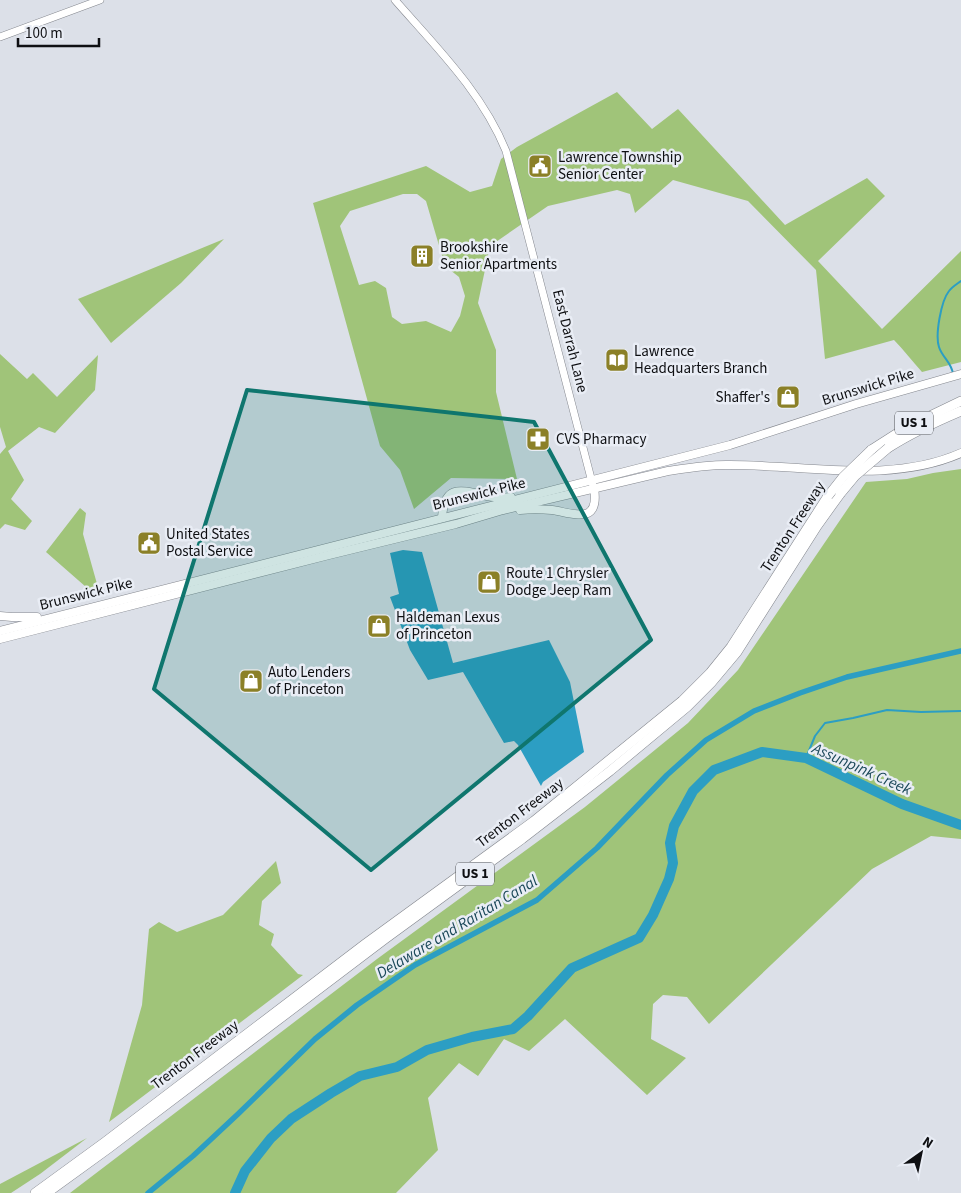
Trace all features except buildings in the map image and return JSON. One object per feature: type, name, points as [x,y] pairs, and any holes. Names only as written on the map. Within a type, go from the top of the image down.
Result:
[{"type":"highway","name":"Trenton Freeway","points":[[35,1193],[105,1142],[364,944],[523,829],[605,765],[682,701],[710,673],[731,647],[828,496],[843,477],[871,450],[907,427],[961,401]]},
{"type":"highway","name":"Trenton Freeway","points":[[47,1193],[385,938],[522,839],[610,771],[686,707],[711,683],[737,652],[817,526],[855,476],[888,448],[920,430],[961,411]]},
{"type":"main road","name":"Brunswick Pike","points":[[0,631],[730,445],[856,404],[961,374]]},
{"type":"main road","name":"Brunswick Pike","points":[[0,639],[446,527],[503,510],[690,467],[728,465],[830,470],[896,470],[929,465],[961,453]]},
{"type":"main road","points":[[503,510],[546,509],[572,515],[581,515],[593,507],[596,496],[594,488]]},
{"type":"main road","points":[[442,518],[444,502],[455,491],[465,490],[502,498],[536,494]]},
{"type":"main road","points":[[0,616],[25,618],[62,615]]},
{"type":"street","points":[[0,37],[100,0]]},
{"type":"street","name":"East Darrah Lane","points":[[395,0],[470,87],[486,110],[501,138],[509,162],[594,488]]},
{"type":"highlighted area","points":[[247,390],[534,422],[651,640],[371,870],[154,689]]},
{"type":"green space","points":[[617,92],[652,129],[678,109],[785,225],[867,178],[885,196],[818,261],[882,329],[961,251],[961,362],[922,372],[894,340],[825,359],[816,270],[748,201],[673,180],[635,213],[630,194],[617,190],[548,206],[490,246],[478,303],[496,350],[496,392],[517,479],[451,478],[414,509],[400,470],[380,446],[313,203],[426,166],[470,192],[492,186],[501,159],[517,147]],"holes":[[[403,194],[417,194],[426,201],[445,266],[459,277],[465,296],[460,316],[451,332],[426,321],[402,324],[392,317],[386,288],[375,281],[359,285],[340,226],[350,211]]]},
{"type":"green space","points":[[224,239],[181,283],[111,343],[78,299]]},
{"type":"green space","points":[[0,354],[27,379],[33,373],[57,397],[98,355],[95,390],[55,433],[39,427],[8,451],[24,480],[11,499],[32,521],[25,530],[5,524],[0,529],[0,454],[6,447],[0,427]]},
{"type":"green space","points":[[961,469],[961,839],[931,836],[872,869],[709,1024],[687,997],[663,995],[653,1004],[651,1039],[686,1058],[647,1095],[565,1019],[529,1051],[504,1039],[478,1076],[459,1063],[428,1098],[438,1150],[396,1193],[70,1193],[377,959],[585,807],[688,723],[738,670],[866,482],[907,479]]},
{"type":"green space","points":[[80,508],[86,513],[83,534],[99,591],[94,594],[46,552]]},
{"type":"green space","points":[[276,861],[281,883],[262,901],[259,925],[274,934],[271,945],[298,974],[303,975],[109,1122],[142,1005],[149,929],[159,922],[177,932],[223,915]]},
{"type":"green space","points":[[87,1138],[40,1174],[11,1193],[0,1193],[0,1184]]},
{"type":"water","points":[[403,550],[422,552],[453,663],[549,640],[570,682],[584,752],[543,782],[541,786],[518,745],[514,741],[504,743],[463,672],[428,680],[410,650],[390,597],[399,594],[390,553]]},
{"type":"waterway","points":[[953,374],[939,347],[938,327],[946,296],[961,281]]},
{"type":"waterway","name":"Delaware and Raritan Canal","points":[[148,1193],[193,1156],[315,1039],[357,1005],[415,965],[537,900],[597,848],[667,775],[706,740],[754,711],[800,693],[847,677],[961,651]]},
{"type":"waterway","points":[[806,758],[815,736],[825,723],[887,710],[921,712],[961,711]]},
{"type":"waterway","name":"Assunpink Creek","points":[[235,1193],[245,1171],[271,1138],[291,1119],[331,1093],[360,1076],[397,1067],[427,1050],[472,1037],[513,1029],[528,1016],[572,968],[639,938],[653,915],[669,879],[673,863],[670,843],[674,826],[693,791],[714,770],[762,752],[806,758],[902,804],[961,825]]},
{"type":"place","name":"Lawrence Township Senior Center","points":[[540,166]]},
{"type":"place","name":"Brookshire Senior Apartments","points":[[422,256]]},
{"type":"place","name":"Lawrence Headquarters Branch","points":[[617,360]]},
{"type":"place","name":"Shaffer's","points":[[788,397]]},
{"type":"place","name":"CVS Pharmacy","points":[[538,439]]},
{"type":"place","name":"United States Postal Service","points":[[149,543]]},
{"type":"place","name":"Route 1 Chrysler Dodge Jeep Ram","points":[[489,582]]},
{"type":"place","name":"Haldeman Lexus of Princeton","points":[[379,626]]},
{"type":"place","name":"Auto Lenders of Princeton","points":[[251,681]]}]
